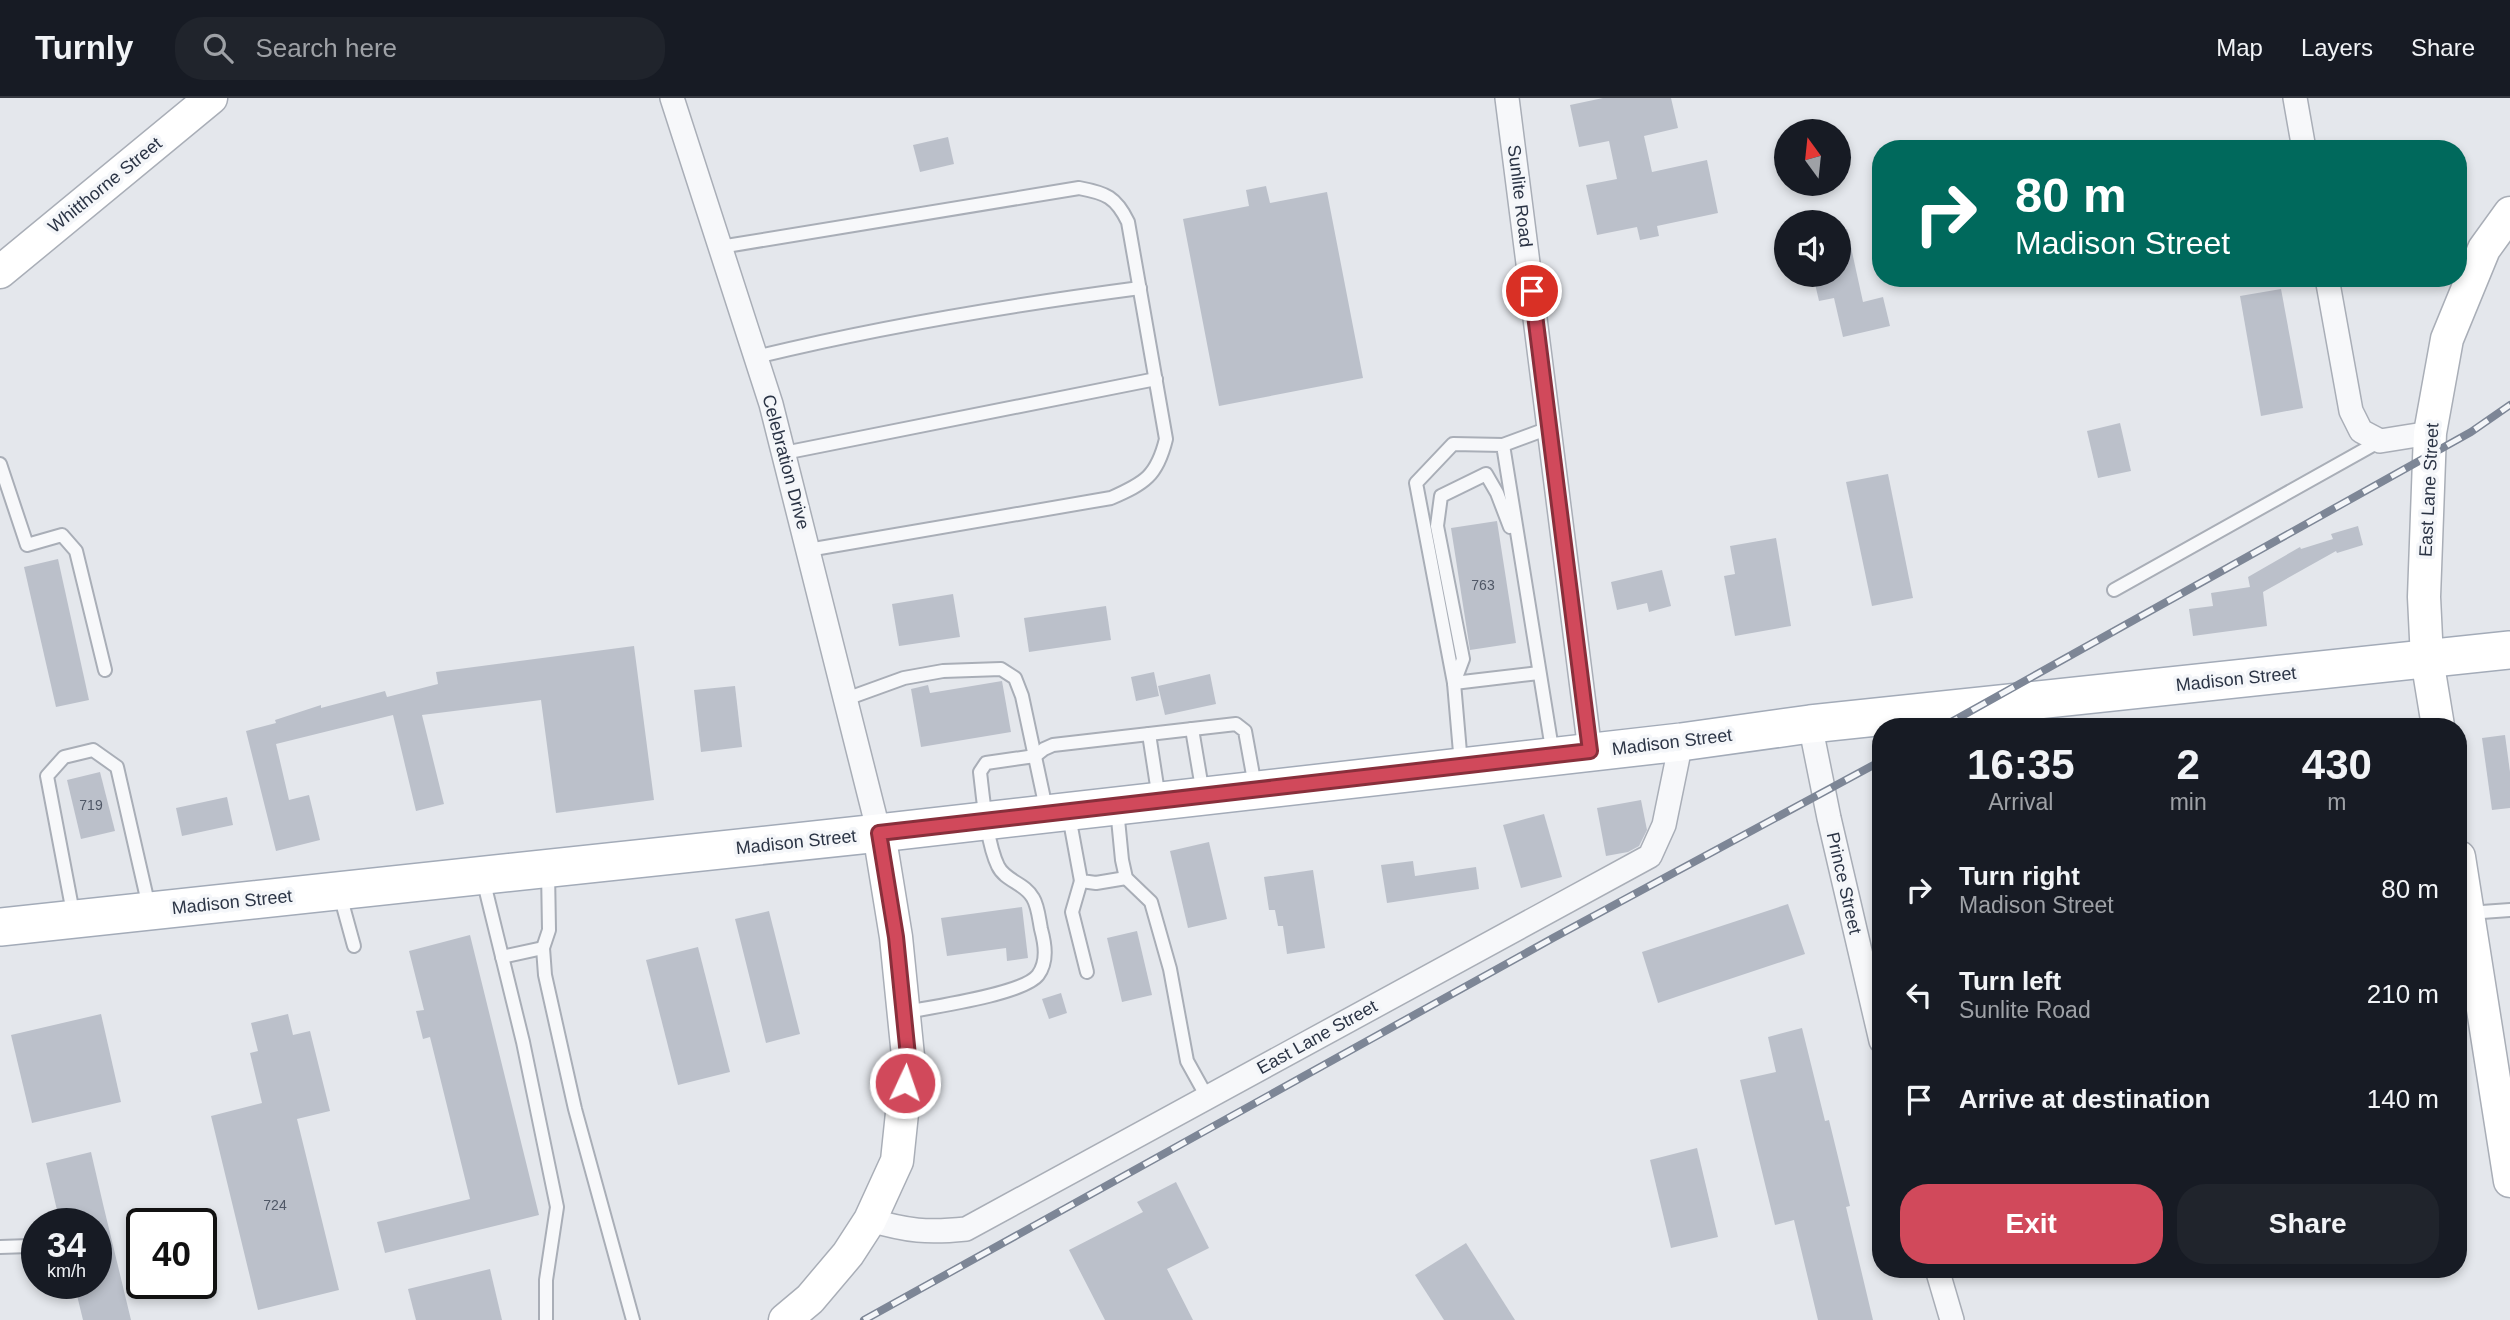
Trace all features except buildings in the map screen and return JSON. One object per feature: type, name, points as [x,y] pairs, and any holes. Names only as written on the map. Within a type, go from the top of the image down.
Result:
[{"type":"main road","name":"Madison Street","points":[[0,927],[879,833],[1681,742],[1810,724],[2510,650]]},
{"type":"street","name":"Whitthorne Street","points":[[0,272],[211,98]]},
{"type":"street","name":"Celebration Drive","points":[[672,98],[756,357],[784,453],[879,833]]},
{"type":"street","name":"Sunlite Road","points":[[1507,98],[1590,751]]},
{"type":"street","points":[[2295,98],[2302,140]]},
{"type":"street","name":"East Lane Street","points":[[2437,718],[2427,659],[2424,592],[2430,433],[2448,340],[2484,249],[2510,213]]},
{"type":"street","points":[[2329,287],[2351,411],[2361,431],[2380,441],[2430,433]]},
{"type":"street","name":"Prince Street","points":[[1810,724],[1872,1002]]},
{"type":"street","name":"East Lane Street","points":[[870,1220],[903,1230],[929,1233],[966,1229],[1650,856],[1664,825],[1681,742]]},
{"type":"street","points":[[785,1320],[810,1299],[848,1254],[870,1220],[897,1161],[908,1056],[896,937],[879,833]]},
{"type":"street","points":[[2467,907],[2510,1181]]},
{"type":"street","points":[[1940,1278],[1952,1320]]},
{"type":"lane","points":[[720,247],[1079,187],[1099,191],[1119,203],[1128,222],[1166,439],[1160,463],[1140,485],[1111,498],[808,550]]},
{"type":"lane","points":[[756,357],[840,336],[1057,299],[1140,288]]},
{"type":"lane","points":[[784,453],[1156,379]]},
{"type":"lane","points":[[1461,766],[1454,683],[1416,483],[1453,444],[1503,445],[1549,428]]},
{"type":"lane","points":[[2114,590],[2380,441]]},
{"type":"lane","points":[[1503,445],[1553,756]]},
{"type":"lane","points":[[0,464],[27,545],[62,535],[76,551],[105,670]]},
{"type":"lane","points":[[1454,683],[1463,659],[1437,526],[1441,496],[1486,474],[1497,493],[1519,550]]},
{"type":"lane","points":[[846,699],[904,678],[943,671],[1001,669],[1015,678],[1022,696],[1035,756],[1081,881],[1072,912],[1087,972]]},
{"type":"lane","points":[[1454,683],[1539,673]]},
{"type":"lane","points":[[904,1012],[977,998],[1026,984],[1038,975],[1045,958],[1045,944],[1033,897],[1003,875],[997,865],[980,772],[986,763],[1035,756],[1054,745],[1236,724],[1245,731],[1256,789]]},
{"type":"lane","points":[[1192,729],[1203,796]]},
{"type":"lane","points":[[1149,734],[1159,801]]},
{"type":"lane","points":[[75,919],[47,776],[64,757],[93,750],[117,767],[150,911]]},
{"type":"lane","points":[[1117,806],[1126,878],[1151,902],[1170,969],[1187,1061],[1207,1097]]},
{"type":"lane","points":[[548,869],[549,930],[544,948],[545,975],[575,1109],[634,1320]]},
{"type":"lane","points":[[482,875],[523,1042],[557,1207],[546,1280],[546,1320]]},
{"type":"lane","points":[[1081,881],[1096,883],[1126,878]]},
{"type":"lane","points":[[339,891],[354,946]]},
{"type":"lane","points":[[2468,913],[2510,910]]},
{"type":"lane","points":[[502,957],[544,948]]},
{"type":"lane","points":[[0,1247],[21,1246]]},
{"type":"railway","points":[[1958,718],[2471,432],[2510,405]]},
{"type":"railway","points":[[864,1320],[1553,938],[1872,766]]},
{"type":"route","points":[[905,1083],[908,1056],[896,937],[879,833],[1590,751],[1532,291]]}]
